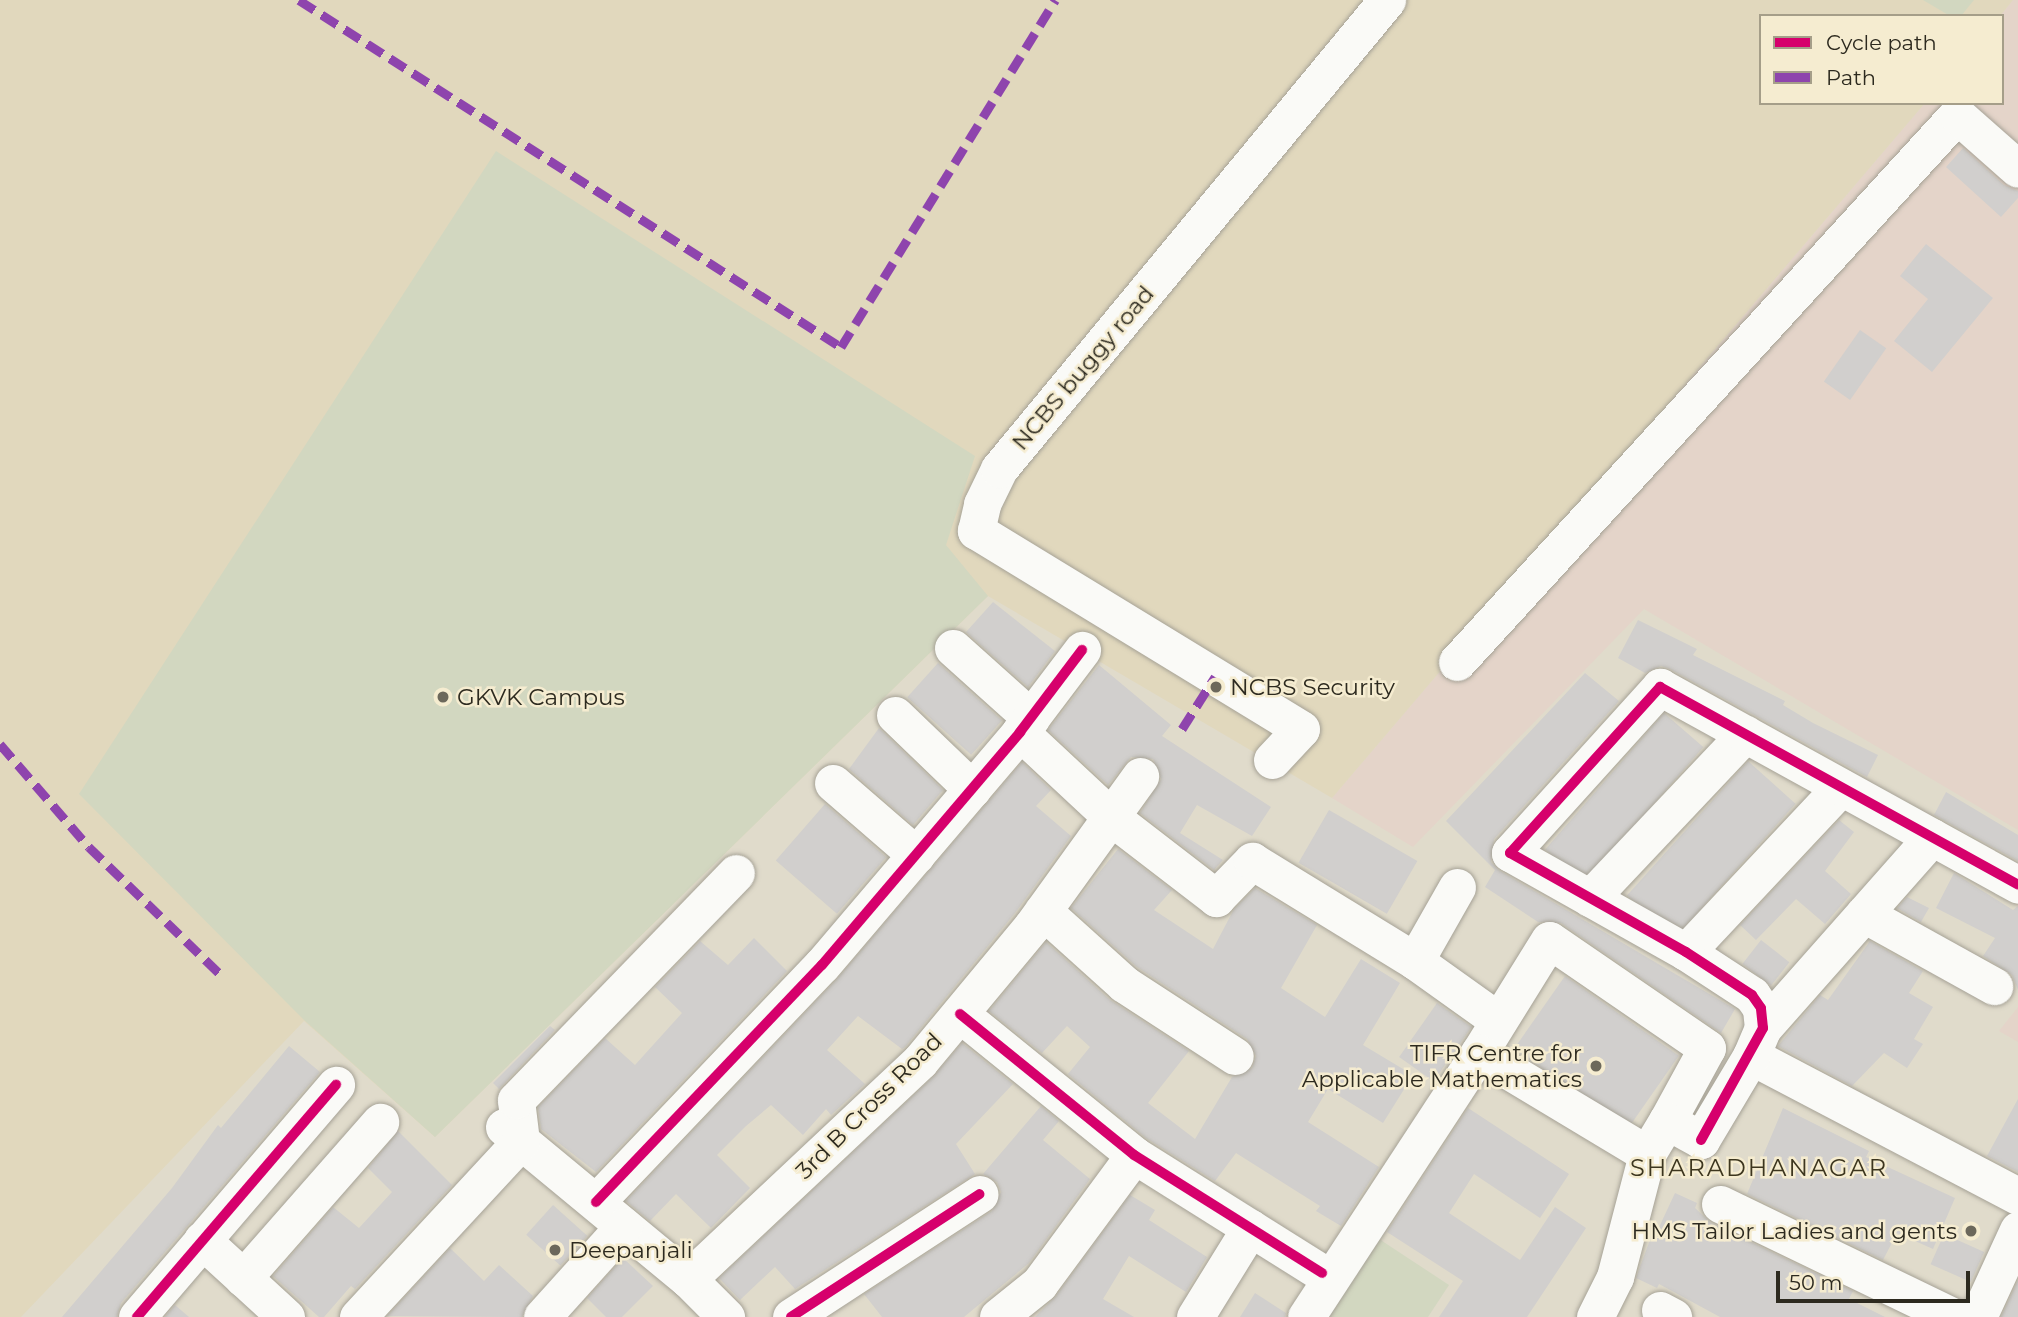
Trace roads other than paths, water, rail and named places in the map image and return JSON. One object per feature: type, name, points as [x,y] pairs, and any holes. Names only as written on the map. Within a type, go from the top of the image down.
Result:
[{"type":"street","name":"NCBS buggy road","points":[[1272,760],[1301,729],[976,531],[982,504],[999,469],[1388,0]]},
{"type":"street","points":[[1457,662],[1957,115],[2018,169]]},
{"type":"street","points":[[953,648],[1111,817],[1216,898],[1252,861],[1415,961],[1485,1011]]},
{"type":"street","points":[[596,1202],[822,965],[1026,725],[1082,650]]},
{"type":"street","points":[[1757,1042],[1761,1008],[1752,995],[1686,952],[1510,853],[1660,687],[2018,885]]},
{"type":"street","points":[[895,715],[972,789]]},
{"type":"street","points":[[1590,898],[1745,734]]},
{"type":"street","name":"3rd B Cross Road","points":[[688,1279],[920,1061],[1043,911],[1140,776]]},
{"type":"street","points":[[834,783],[916,855]]},
{"type":"street","points":[[1686,952],[1842,787]]},
{"type":"street","points":[[1667,1121],[1701,1140],[1757,1042],[1932,837]]},
{"type":"street","points":[[358,1317],[509,1131],[516,1100],[736,873]]},
{"type":"street","points":[[1415,961],[1457,887]]},
{"type":"street","points":[[1043,911],[1124,984],[1235,1056]]},
{"type":"street","points":[[1864,914],[1994,986]]},
{"type":"street","points":[[1306,1317],[1479,1053],[1549,940],[1707,1048],[1647,1154],[1615,1276],[1595,1317]]},
{"type":"street","points":[[960,1014],[1134,1155],[1322,1273]]},
{"type":"street","points":[[1757,1042],[2018,1196]]},
{"type":"street","points":[[1479,1053],[1647,1154]]},
{"type":"street","points":[[137,1317],[336,1085]]},
{"type":"street","points":[[243,1278],[380,1122]]},
{"type":"street","points":[[509,1131],[688,1279],[726,1317]]},
{"type":"street","points":[[998,1317],[1039,1284],[1134,1155]]},
{"type":"street","points":[[791,1317],[980,1194]]},
{"type":"street","points":[[1720,1204],[1899,1306],[1954,1317]]},
{"type":"street","points":[[542,1317],[624,1226]]},
{"type":"street","points":[[1195,1317],[1250,1228]]},
{"type":"street","points":[[1978,1317],[2018,1230]]},
{"type":"street","points":[[202,1240],[286,1317]]},
{"type":"place","name":"NCBS Security","points":[[1216,687]]},
{"type":"place","name":"GKVK Campus","points":[[443,697]]},
{"type":"place","name":"TIFR Centre for Applicable Mathematics","points":[[1596,1066]]},
{"type":"place","name":"HMS Tailor Ladies and gents","points":[[1971,1231]]},
{"type":"place","name":"Deepanjali","points":[[555,1250]]},
{"type":"district","name":"SHARADHANAGAR","points":[[1759,1168]]}]
